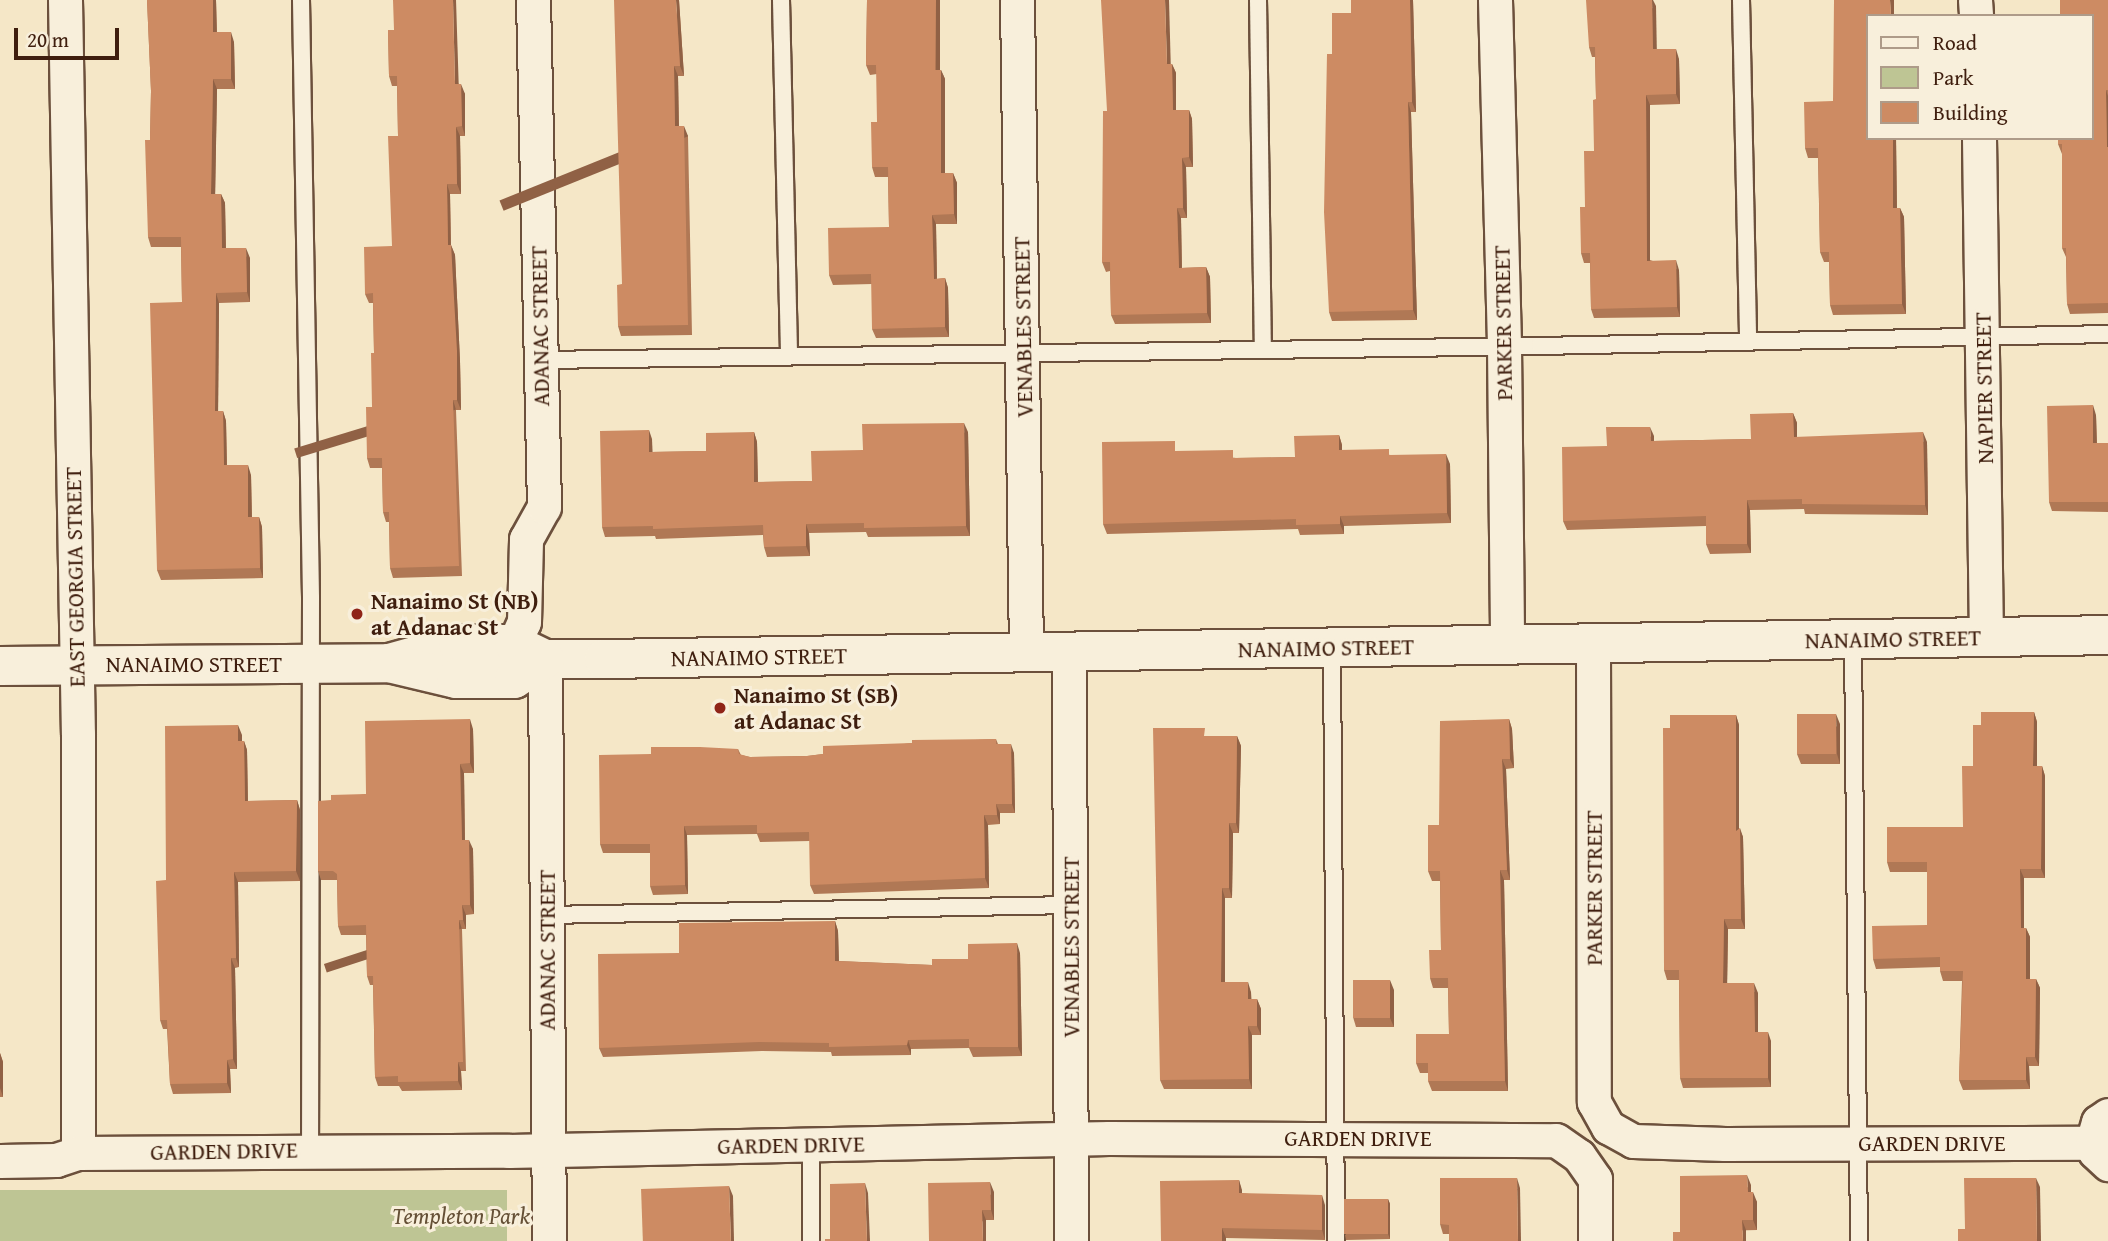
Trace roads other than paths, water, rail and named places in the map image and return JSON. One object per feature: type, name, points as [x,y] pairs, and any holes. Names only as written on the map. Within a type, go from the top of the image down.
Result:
[{"type":"main road","name":"NANAIMO STREET","points":[[0,666],[389,663],[456,679],[514,679],[529,652],[1026,654],[2108,635]]},
{"type":"street","name":"EAST GEORGIA STREET","points":[[65,0],[77,665],[78,1153]]},
{"type":"street","name":"ADANAC STREET","points":[[533,0],[544,507],[526,539],[524,622],[529,652],[546,915],[549,1241]]},
{"type":"street","name":"VENABLES STREET","points":[[1017,0],[1026,654]]},
{"type":"street","name":"PARKER STREET","points":[[1495,0],[1504,346],[1507,646]]},
{"type":"street","name":"NAPIER STREET","points":[[1979,140],[1984,337],[1986,637]]},
{"type":"street","name":"PARKER STREET","points":[[1592,645],[1594,1102],[1608,1127]]},
{"type":"street","name":"VENABLES STREET","points":[[1069,653],[1071,1241]]},
{"type":"street","name":"GARDEN DRIVE","points":[[1608,1127],[1633,1141],[1725,1144],[2103,1141]]},
{"type":"street","name":"GARDEN DRIVE","points":[[0,1161],[56,1160],[78,1153],[548,1151],[1071,1139],[1336,1137],[1556,1140],[1579,1156],[1595,1179],[1595,1241]]},
{"type":"lane","points":[[301,0],[309,324],[310,1150]]},
{"type":"lane","points":[[781,0],[789,355]]},
{"type":"lane","points":[[1258,0],[1263,349]]},
{"type":"lane","points":[[1741,0],[1748,340]]},
{"type":"lane","points":[[541,360],[2108,334]]},
{"type":"lane","points":[[1853,640],[1858,1241]]},
{"type":"lane","points":[[1332,648],[1336,1241]]},
{"type":"lane","points":[[546,915],[1071,905]]},
{"type":"lane","points":[[811,1144],[811,1241]]},
{"type":"place","name":"Nanaimo St (NB) at Adanac St","points":[[357,614]]},
{"type":"place","name":"Nanaimo St (SB) at Adanac St","points":[[720,708]]},
{"type":"park label","name":"Templeton Park","points":[[461,1216]]}]
